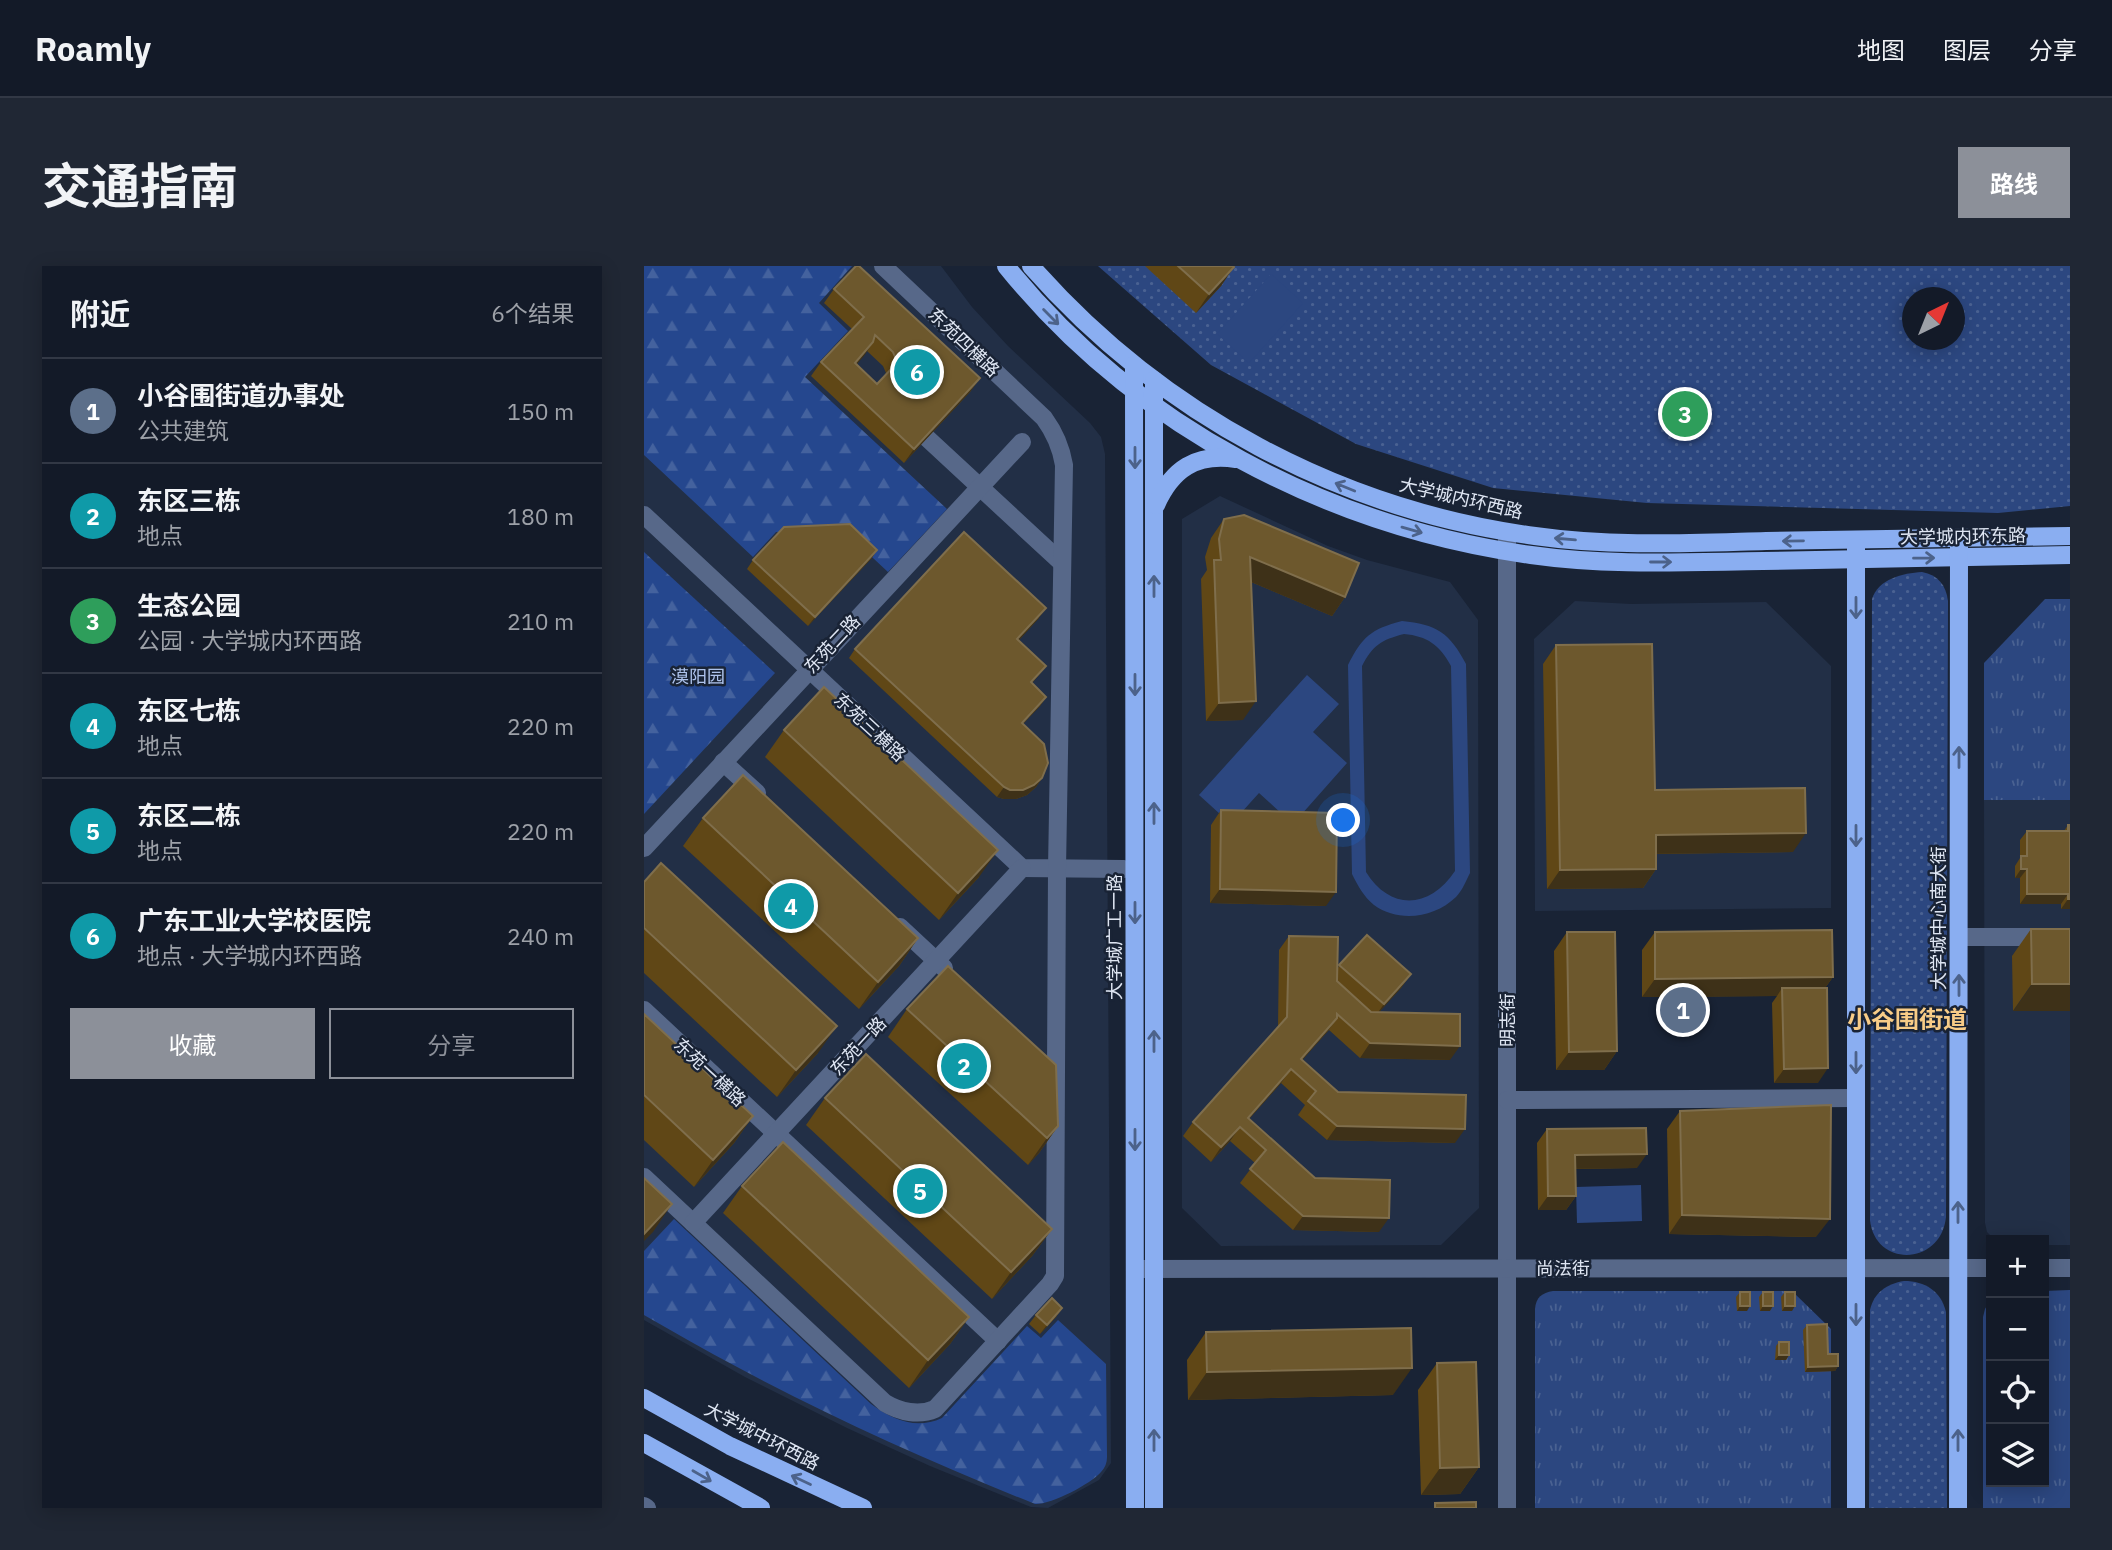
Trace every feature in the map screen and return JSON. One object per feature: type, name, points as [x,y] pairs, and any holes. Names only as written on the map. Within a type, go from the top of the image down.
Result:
[{"type":"main road","points":[[1006,266],[1064,330],[1135,390],[1186,428],[1286,483],[1355,512],[1430,536],[1563,559],[1856,559]]},
{"type":"main road","name":"大学城内环西路","points":[[1031,266],[1077,316],[1134,365],[1217,425],[1318,477],[1424,514],[1507,532],[1565,539],[1633,542],[1959,538]]},
{"type":"main road","name":"大学城广工一路","points":[[1134,365],[1135,1508]]},
{"type":"main road","points":[[1154,380],[1154,1508]]},
{"type":"main road","points":[[1154,511],[1162,492],[1178,470],[1208,458],[1240,460]]},
{"type":"main road","name":"大学城内环东路","points":[[1959,538],[2070,536]]},
{"type":"main road","name":"大学城中心南大街","points":[[1958,1508],[1959,538]]},
{"type":"main road","points":[[1856,540],[1856,1508]]},
{"type":"main road","name":"大学城内环东路","points":[[1856,559],[2070,555]]},
{"type":"main road","name":"大学城中环西路","points":[[644,1398],[730,1446],[863,1508]]},
{"type":"main road","points":[[644,1443],[757,1507]]},
{"type":"main road","points":[[1119,1508],[1135,1474]]},
{"type":"street","name":"东苑四横路","points":[[644,1177],[891,1407],[914,1413],[935,1409],[1055,1276],[1057,869],[1064,464],[1058,442],[1044,418],[883,266]]},
{"type":"street","points":[[927,438],[1062,563]]},
{"type":"street","name":"东苑二路","points":[[644,848],[1022,442]]},
{"type":"street","name":"东苑三横路","points":[[644,515],[1021,868]]},
{"type":"street","name":"明志街","points":[[1507,532],[1507,1508]]},
{"type":"street","points":[[723,762],[767,803]]},
{"type":"street","points":[[1021,868],[1124,870]]},
{"type":"street","name":"东苑一路","points":[[693,1223],[1021,868]]},
{"type":"street","points":[[886,913],[953,976]]},
{"type":"street","points":[[1959,937],[2070,937]]},
{"type":"street","name":"东苑一横路","points":[[644,1010],[998,1341]]},
{"type":"street","points":[[1035,1052],[1055,1070]]},
{"type":"street","points":[[1507,1100],[1856,1098]]},
{"type":"street","name":"尚法街","points":[[1135,1269],[1986,1268]]},
{"type":"street","points":[[2049,1268],[2070,1268]]},
{"type":"shaded area","points":[[644,266],[941,266],[972,307],[1008,346],[1090,423],[1101,437],[1105,454],[1111,1463],[1099,1480],[1048,1508],[1031,1507],[930,1466],[847,1428],[745,1377],[644,1320]]},
{"type":"shaded area","points":[[1220,496],[1328,546],[1367,560],[1450,582],[1478,620],[1479,1208],[1441,1245],[1221,1246],[1182,1208],[1182,519]]},
{"type":"shaded area","points":[[1575,601],[1631,604],[1766,602],[1831,666],[1831,908],[1535,911],[1534,639]]},
{"type":"shaded area","points":[[1984,800],[2070,800],[2070,1245],[2049,1245],[2049,1235],[1990,1235],[1985,1223]]},
{"type":"green space","points":[[644,266],[852,266],[819,303],[848,331],[805,377],[947,509],[888,572],[843,530],[776,532],[753,557],[644,455]]},
{"type":"green space","points":[[1098,266],[2070,266],[2070,506],[1998,513],[1647,503],[1493,488],[1356,444],[1211,365]]},
{"type":"green space","points":[[1271,274],[1303,303],[1249,363],[1217,334]]},
{"type":"green space","name":"漠阳园","points":[[644,552],[775,673],[644,814]]},
{"type":"green space","points":[[1922,572],[1940,582],[1948,601],[1946,1217],[1942,1233],[1933,1245],[1908,1255],[1883,1247],[1874,1236],[1870,1220],[1872,599],[1880,586],[1892,578]]},
{"type":"green space","points":[[2045,599],[2070,599],[2070,800],[1984,800],[1984,663]]},
{"type":"green space","points":[[1402,621],[1424,625],[1441,632],[1454,645],[1466,664],[1470,873],[1458,895],[1447,904],[1427,914],[1416,916],[1394,914],[1374,905],[1352,874],[1348,665],[1363,641],[1375,631]],"holes":[[[1404,634],[1432,643],[1451,666],[1455,871],[1434,893],[1410,900],[1387,894],[1366,872],[1362,666],[1374,648],[1384,641]]]},
{"type":"green space","points":[[1307,675],[1339,704],[1313,732],[1347,763],[1293,824],[1259,793],[1231,824],[1199,795]]},
{"type":"green space","points":[[1641,1185],[1642,1221],[1577,1223],[1576,1187]]},
{"type":"green space","points":[[674,1219],[871,1404],[905,1422],[923,1423],[942,1418],[1027,1326],[1041,1338],[1058,1320],[1106,1364],[1105,1467],[1096,1477],[1070,1493],[1035,1504],[940,1465],[847,1422],[755,1377],[644,1315],[644,1251]]},
{"type":"green space","points":[[1904,1281],[1919,1283],[1931,1289],[1940,1298],[1946,1312],[1947,1508],[1869,1508],[1870,1310],[1882,1290]]},
{"type":"green space","points":[[2070,1290],[2070,1508],[1983,1508],[1983,1317],[1986,1307],[1986,1487],[2049,1487],[2049,1291]]},
{"type":"green space","points":[[1553,1291],[1792,1291],[1831,1329],[1831,1508],[1535,1508],[1535,1309],[1540,1296]]},
{"type":"building","points":[[859,266],[980,378],[914,449],[821,362],[864,317],[834,289]],"holes":[[[875,335],[893,352],[895,365],[877,384],[855,363],[873,342]]]},
{"type":"building","points":[[1178,266],[1233,266],[1234,267],[1209,294]]},
{"type":"building","points":[[1244,515],[1359,563],[1345,597],[1250,557],[1256,701],[1219,703],[1214,560],[1221,560],[1219,539],[1224,519]]},
{"type":"building","points":[[850,524],[877,550],[815,617],[753,560],[784,527]]},
{"type":"building","points":[[964,532],[1046,608],[1017,639],[1046,666],[1031,682],[1046,697],[1022,723],[1044,744],[1048,763],[1042,778],[1023,790],[1004,787],[855,649]]},
{"type":"building","points":[[1652,644],[1655,790],[1805,788],[1806,833],[1656,835],[1656,869],[1560,870],[1556,645]]},
{"type":"building","points":[[824,687],[998,850],[958,893],[784,730]]},
{"type":"building","points":[[743,775],[918,938],[878,982],[703,818]]},
{"type":"building","points":[[1221,810],[1337,813],[1336,892],[1220,889]]},
{"type":"building","points":[[2068,825],[2070,899],[2068,894],[2027,894],[2027,869],[2021,869],[2021,856],[2027,856],[2027,831],[2068,831]]},
{"type":"building","points":[[661,863],[837,1026],[796,1070],[644,928],[644,882]]},
{"type":"building","points":[[2031,929],[2070,929],[2070,984],[2032,984]]},
{"type":"building","points":[[1832,930],[1833,977],[1655,979],[1655,932]]},
{"type":"building","points":[[1567,932],[1615,932],[1617,1051],[1569,1052]]},
{"type":"building","points":[[1367,935],[1411,974],[1384,1004],[1339,965]]},
{"type":"building","points":[[1289,936],[1338,937],[1337,981],[1371,1012],[1460,1014],[1460,1046],[1370,1043],[1337,1014],[1337,1018],[1301,1059],[1338,1092],[1466,1095],[1465,1129],[1337,1126],[1308,1101],[1316,1091],[1291,1069],[1248,1118],[1315,1178],[1390,1180],[1389,1218],[1303,1216],[1250,1169],[1266,1150],[1240,1127],[1221,1147],[1193,1122],[1287,1017]]},
{"type":"building","points":[[948,966],[1056,1065],[1058,1126],[1047,1138],[907,1009]]},
{"type":"building","points":[[1782,988],[1827,988],[1828,1068],[1784,1069]]},
{"type":"building","points":[[644,1014],[753,1116],[713,1160],[644,1095]]},
{"type":"building","points":[[866,1054],[1052,1229],[1011,1272],[825,1098]]},
{"type":"building","points":[[1831,1105],[1830,1219],[1682,1215],[1680,1111]]},
{"type":"building","points":[[1646,1128],[1647,1154],[1575,1155],[1576,1196],[1548,1196],[1547,1129]]},
{"type":"building","points":[[783,1142],[969,1317],[928,1360],[742,1186]]},
{"type":"building","points":[[644,1178],[672,1204],[644,1234]]},
{"type":"building","points":[[1740,1292],[1750,1292],[1750,1306],[1740,1306]]},
{"type":"building","points":[[1763,1292],[1773,1292],[1773,1306],[1763,1306]]},
{"type":"building","points":[[1785,1292],[1795,1292],[1795,1306],[1785,1306]]},
{"type":"building","points":[[1052,1298],[1062,1308],[1047,1325],[1036,1315]]},
{"type":"building","points":[[1827,1324],[1828,1354],[1838,1354],[1838,1366],[1808,1367],[1807,1325]]},
{"type":"building","points":[[1411,1328],[1412,1368],[1207,1372],[1206,1332]]},
{"type":"building","points":[[1779,1342],[1789,1342],[1789,1355],[1779,1355]]},
{"type":"building","points":[[1476,1362],[1479,1467],[1440,1468],[1437,1363]]},
{"type":"building","points":[[1476,1502],[1476,1508],[1435,1508],[1435,1503]]},
{"type":"place","name":"广东工业大学校医院","points":[[917,372]]},
{"type":"place","name":"生态公园","points":[[1685,414]]},
{"type":"place","name":"东区七栋","points":[[791,906]]},
{"type":"place","name":"小谷围街道办事处","points":[[1683,1010]]},
{"type":"place","name":"东区三栋","points":[[964,1066]]},
{"type":"place","name":"东区二栋","points":[[920,1191]]},
{"type":"district","name":"小谷围街道","points":[[1907,1019]]}]
